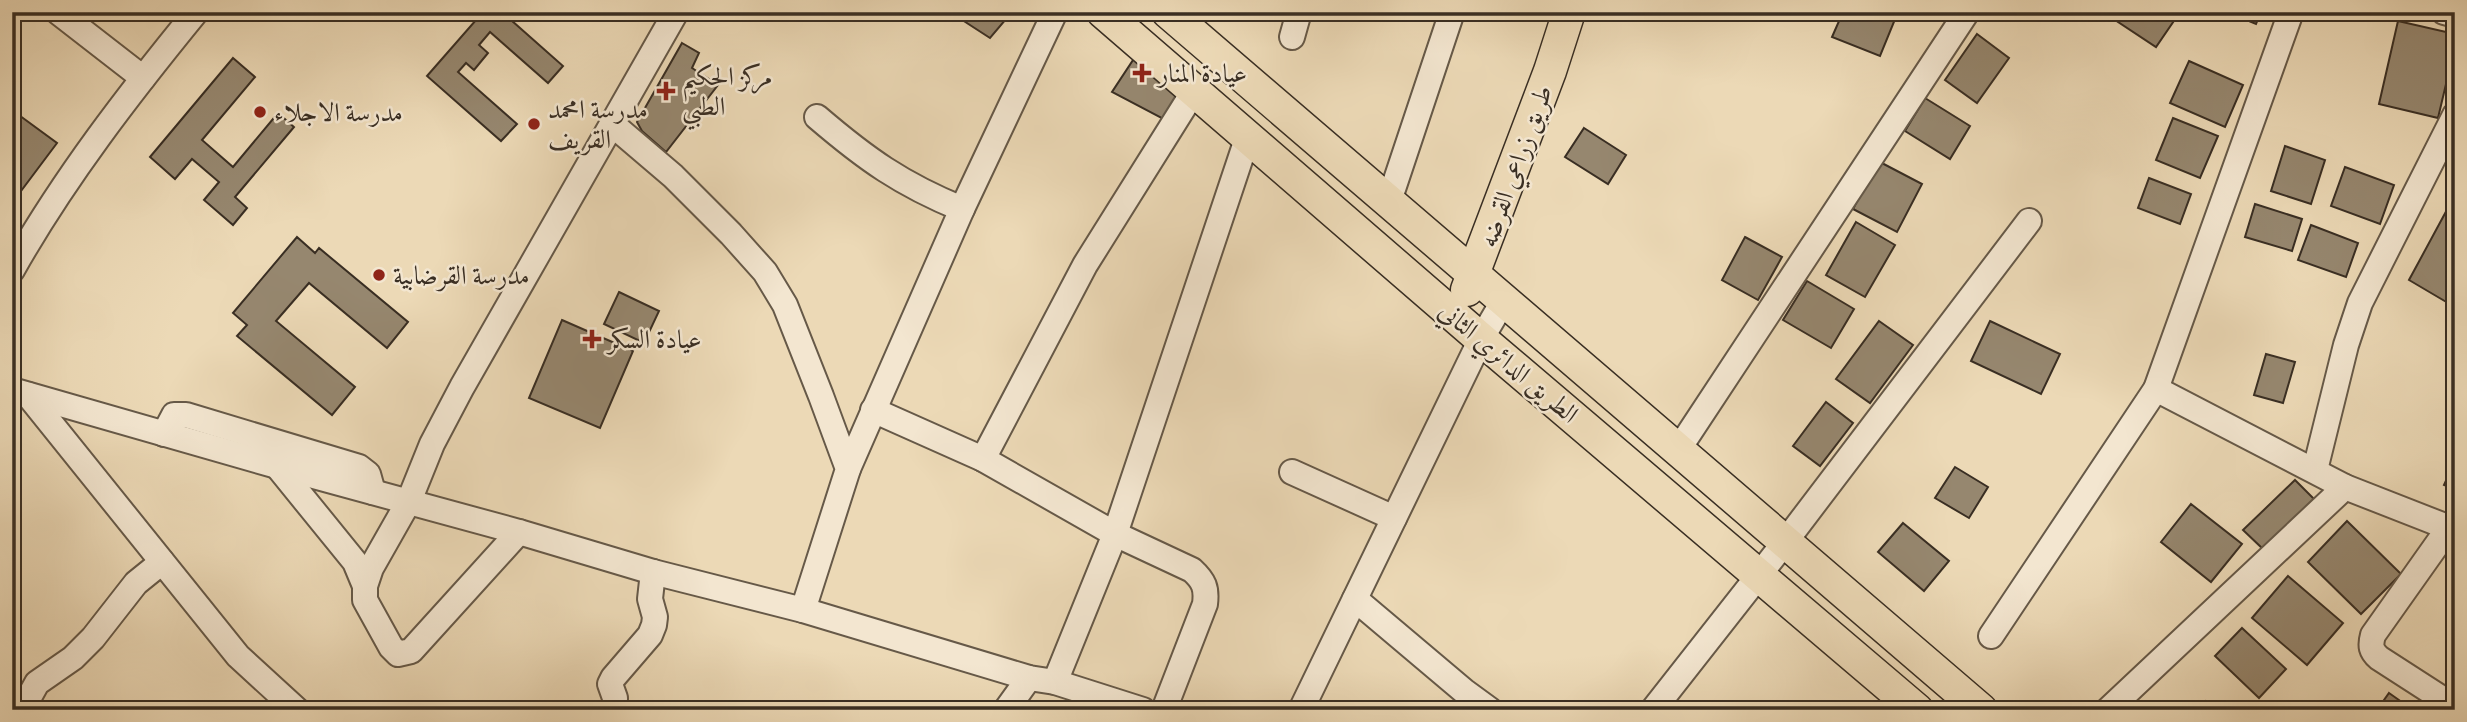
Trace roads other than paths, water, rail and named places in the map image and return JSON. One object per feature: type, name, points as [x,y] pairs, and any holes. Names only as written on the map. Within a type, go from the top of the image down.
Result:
[{"type":"main road","name":"الطريق الدائري الثاني","points":[[1103,12],[1455,317],[1917,710]]},
{"type":"main road","name":"الطريق الدائري الثاني","points":[[1168,12],[1982,710]]},
{"type":"main road","name":"طريق زراعي القرضه","points":[[1455,317],[1475,274],[1569,12]]},
{"type":"street","points":[[58,12],[143,78]]},
{"type":"street","points":[[12,271],[20,239],[195,12]]},
{"type":"street","points":[[519,531],[411,651],[398,653],[391,647],[365,600],[365,586],[371,568],[409,501],[432,444],[462,387],[676,12]]},
{"type":"street","points":[[803,610],[848,469],[961,209],[1055,12]]},
{"type":"street","points":[[1292,37],[1299,12]]},
{"type":"street","points":[[1389,201],[1452,12]]},
{"type":"street","points":[[1678,450],[1967,12]]},
{"type":"street","points":[[1991,636],[2156,389],[2291,12]]},
{"type":"street","points":[[2444,12],[2455,15]]},
{"type":"street","points":[[983,459],[1086,265],[1194,91]]},
{"type":"street","points":[[2315,470],[2346,345],[2360,303],[2455,115]]},
{"type":"street","points":[[817,117],[888,174],[961,209]]},
{"type":"street","points":[[612,124],[673,176],[765,272],[785,305],[848,469]]},
{"type":"street","points":[[1055,682],[1115,534],[1248,136]]},
{"type":"street","points":[[1653,710],[1785,542],[2029,221]]},
{"type":"street","points":[[1301,710],[1481,339],[1504,300]]},
{"type":"street","points":[[2156,389],[2345,487],[2451,530],[2373,635],[2371,644],[2372,652],[2379,658],[2455,707]]},
{"type":"street","points":[[20,393],[519,531],[653,572],[803,610],[1143,710]]},
{"type":"street","points":[[20,393],[238,656],[297,710]]},
{"type":"street","points":[[873,410],[983,459],[1115,534],[1192,570],[1201,578],[1206,589],[1205,604],[1164,710]]},
{"type":"street","points":[[164,434],[174,415],[186,415],[359,467],[368,474],[373,492]]},
{"type":"street","points":[[277,466],[355,562],[365,586]]},
{"type":"street","points":[[1292,472],[1394,518]]},
{"type":"street","points":[[2108,710],[2345,487]]},
{"type":"street","points":[[22,710],[26,698],[37,683],[73,657],[93,638],[136,583],[162,562]]},
{"type":"street","points":[[615,698],[610,684],[613,678],[650,635],[654,625],[650,595],[653,572]]},
{"type":"street","points":[[1355,599],[1490,710]]},
{"type":"street","points":[[1006,710],[1029,678]]},
{"type":"place","name":"عيادة المنار","points":[[1142,73]]},
{"type":"place","name":"مركز الحكيم الطبي","points":[[666,91]]},
{"type":"place","name":"مدرسة الاجلاء","points":[[260,112]]},
{"type":"place","name":"مدرسة امحمد القريف","points":[[534,124]]},
{"type":"place","name":"مدرسة القرضابية","points":[[379,275]]},
{"type":"place","name":"عيادة السكر","points":[[592,339]]}]
